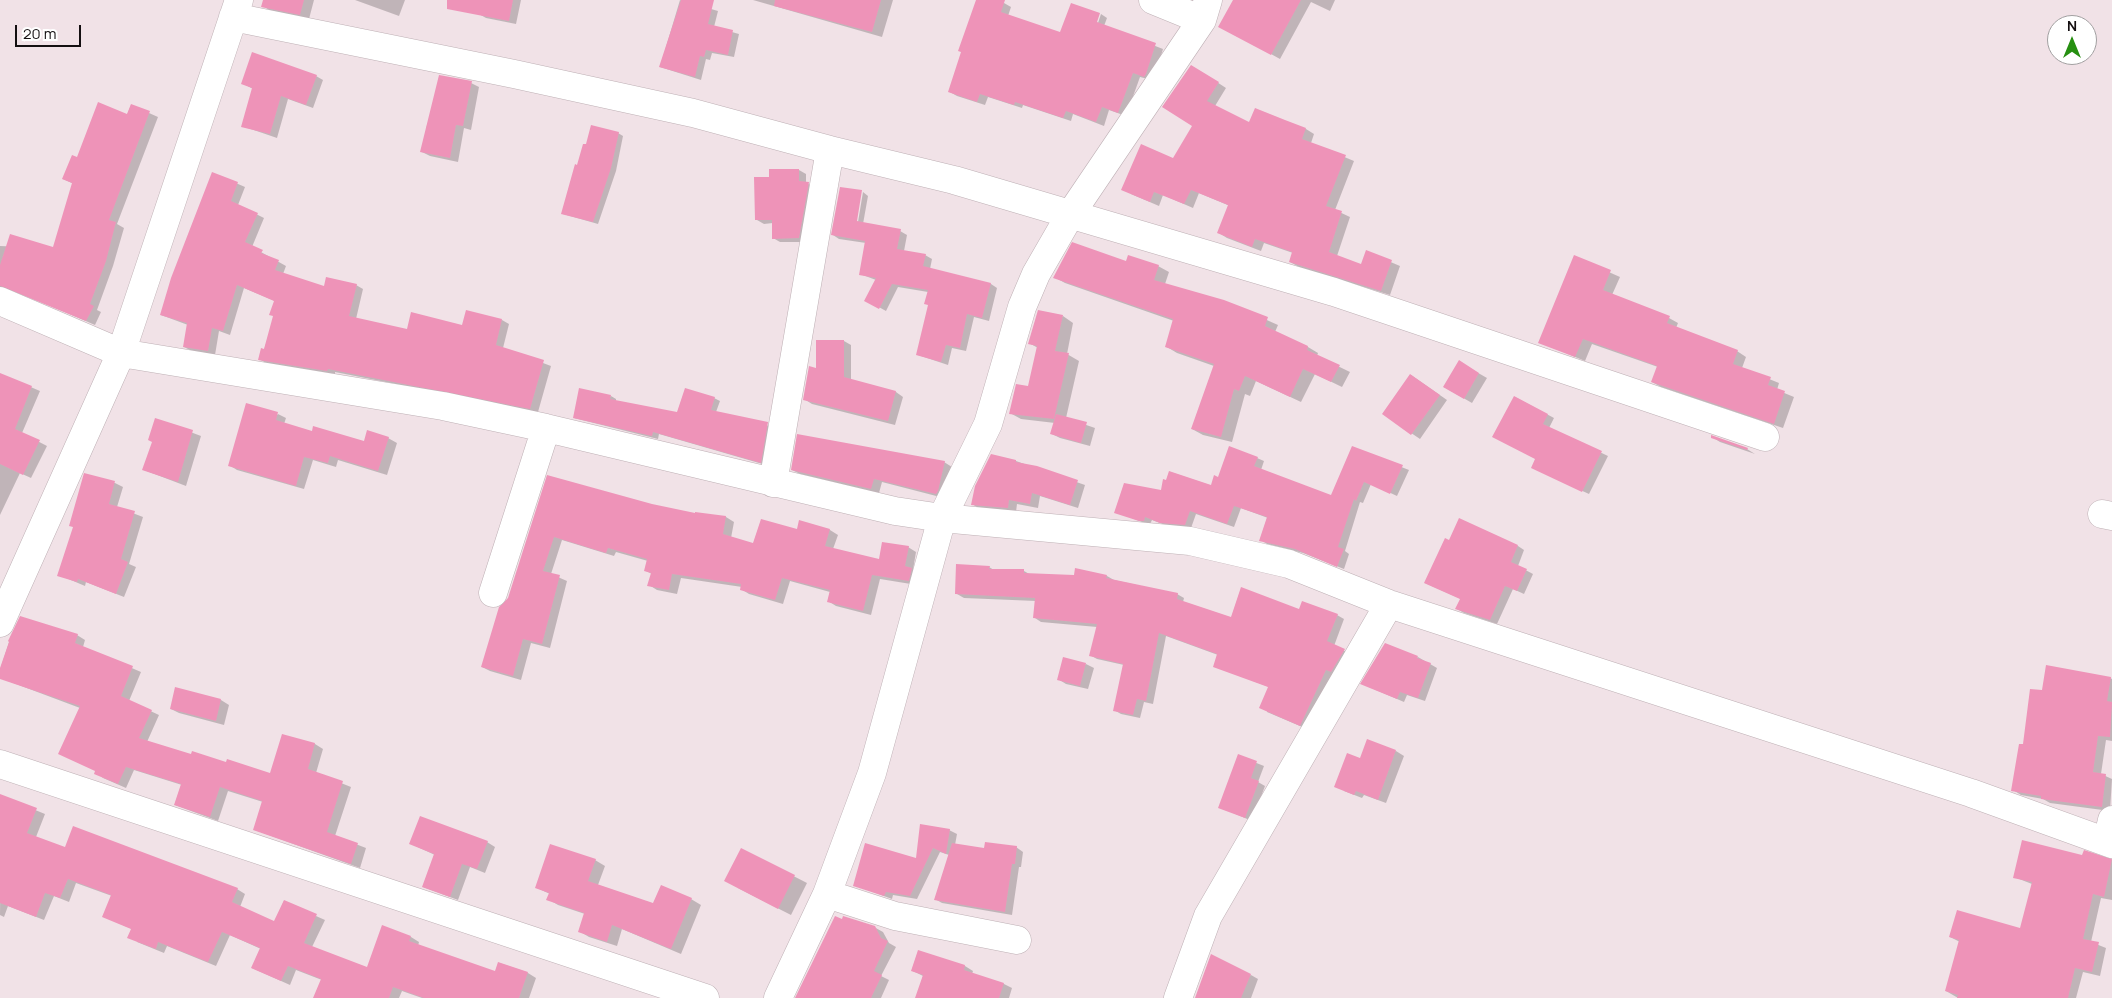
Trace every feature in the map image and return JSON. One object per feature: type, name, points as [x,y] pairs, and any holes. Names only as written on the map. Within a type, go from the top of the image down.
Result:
[{"type":"street","points":[[778,998],[827,894],[872,773],[942,518],[988,424],[1022,307],[1036,274],[1070,215],[1205,10],[1152,0]]},
{"type":"street","points":[[0,623],[122,353],[236,8],[514,74],[683,111],[830,150],[954,180],[1334,292],[1765,437]]},
{"type":"street","points":[[773,483],[830,150]]},
{"type":"street","points":[[0,301],[122,353],[443,406],[546,428],[895,511],[942,518],[1190,541],[1289,564],[1389,604],[2110,835]]},
{"type":"street","points":[[493,593],[546,428]]},
{"type":"street","points":[[1178,998],[1208,916],[1389,604]]},
{"type":"street","points":[[0,764],[705,998]]},
{"type":"street","points":[[827,894],[896,916],[1018,940]]},
{"type":"building","points":[[263,0],[304,0],[300,15],[261,7]]},
{"type":"building","points":[[447,0],[513,0],[509,21],[447,9]]},
{"type":"building","points":[[681,0],[714,0],[708,24],[733,30],[728,55],[706,50],[704,57],[700,56],[695,77],[659,67]]},
{"type":"building","points":[[775,0],[881,0],[872,32],[774,6]]},
{"type":"building","points":[[976,0],[1005,0],[1001,12],[1060,32],[1071,3],[1100,13],[1097,22],[1156,43],[1146,74],[1144,77],[1133,73],[1118,113],[1102,107],[1096,122],[1066,111],[1063,118],[1015,102],[1014,105],[980,94],[977,102],[948,92],[961,52],[958,51]]},
{"type":"building","points":[[1233,0],[1301,0],[1271,55],[1218,27]]},
{"type":"building","points":[[252,52],[317,75],[306,105],[281,96],[270,134],[241,127],[252,88],[241,84]]},
{"type":"building","points":[[1191,65],[1219,82],[1207,101],[1249,122],[1255,108],[1306,128],[1302,139],[1346,155],[1326,206],[1342,211],[1329,252],[1361,264],[1366,250],[1392,260],[1381,291],[1289,262],[1292,252],[1255,239],[1252,247],[1217,233],[1228,205],[1191,190],[1184,204],[1154,192],[1150,202],[1121,190],[1141,144],[1173,158],[1192,126],[1162,107]]},
{"type":"building","points":[[439,75],[472,81],[463,126],[456,125],[450,158],[420,152]]},
{"type":"building","points":[[98,102],[127,114],[131,104],[150,111],[109,220],[116,222],[106,261],[90,304],[94,306],[86,321],[0,286],[0,265],[10,234],[53,247],[72,183],[62,179],[72,155],[77,157]]},
{"type":"building","points":[[591,125],[619,132],[611,168],[593,222],[561,214],[575,164],[577,165],[583,144],[586,144]]},
{"type":"building","points":[[769,169],[799,169],[799,181],[809,182],[799,238],[772,239],[772,220],[755,220],[754,177],[769,177]]},
{"type":"building","points":[[212,172],[238,182],[231,201],[258,213],[245,242],[263,250],[261,253],[279,260],[275,270],[324,286],[326,277],[357,284],[349,316],[407,329],[411,312],[462,325],[466,310],[502,319],[496,345],[544,360],[530,409],[328,369],[327,371],[258,360],[261,348],[264,349],[273,316],[269,315],[274,301],[237,285],[223,331],[212,328],[208,351],[183,347],[187,323],[160,315],[171,278]]},
{"type":"building","points":[[840,187],[862,190],[857,221],[901,229],[897,249],[926,254],[923,266],[991,283],[982,318],[967,314],[960,348],[946,345],[941,362],[916,355],[928,305],[924,304],[928,290],[892,284],[879,309],[864,301],[876,278],[859,275],[865,241],[831,235]]},
{"type":"building","points":[[1072,242],[1126,261],[1128,255],[1159,265],[1154,280],[1224,300],[1268,317],[1265,326],[1308,346],[1307,350],[1340,365],[1331,382],[1303,369],[1290,397],[1245,376],[1239,391],[1234,389],[1221,437],[1191,429],[1214,364],[1165,347],[1173,319],[1053,278]]},
{"type":"building","points":[[1574,255],[1611,270],[1603,290],[1670,316],[1667,323],[1738,350],[1733,364],[1771,377],[1768,385],[1785,391],[1774,424],[1651,382],[1657,366],[1583,339],[1575,357],[1538,343]]},
{"type":"building","points":[[1038,310],[1063,315],[1055,351],[1069,353],[1054,419],[1009,414],[1016,384],[1028,386],[1037,346],[1028,344]]},
{"type":"building","points":[[816,340],[844,340],[844,377],[896,391],[888,421],[803,400],[809,366],[816,368]]},
{"type":"building","points":[[1459,360],[1479,373],[1464,399],[1443,387]]},
{"type":"building","points":[[0,373],[32,386],[15,429],[40,440],[23,475],[0,464]]},
{"type":"building","points":[[1410,374],[1440,395],[1411,435],[1382,414]]},
{"type":"building","points":[[579,388],[611,395],[610,399],[677,412],[685,388],[715,397],[711,410],[768,422],[761,463],[653,432],[652,436],[573,418]]},
{"type":"building","points":[[1514,396],[1548,414],[1543,424],[1602,451],[1582,492],[1531,468],[1535,459],[1492,437]]},
{"type":"building","points":[[246,403],[278,412],[276,420],[312,431],[313,426],[364,441],[367,430],[389,437],[378,471],[330,456],[328,463],[304,457],[296,486],[228,466]]},
{"type":"building","points":[[1056,414],[1087,422],[1081,443],[1050,434]]},
{"type":"building","points":[[155,418],[193,430],[178,482],[142,470],[152,442],[148,440]]},
{"type":"building","points":[[797,434],[945,461],[938,491],[936,494],[874,479],[871,489],[791,470]]},
{"type":"building","points":[[1711,435],[1748,448],[1747,450],[1711,438]]},
{"type":"building","points":[[1229,446],[1258,457],[1254,466],[1331,495],[1352,446],[1403,465],[1390,494],[1364,482],[1356,501],[1354,499],[1338,547],[1344,549],[1337,567],[1295,549],[1259,541],[1267,517],[1234,506],[1227,524],[1190,511],[1185,525],[1160,523],[1145,517],[1144,521],[1139,521],[1114,513],[1124,483],[1161,490],[1163,479],[1166,480],[1169,471],[1211,485],[1214,475],[1218,477]]},
{"type":"building","points":[[991,454],[1037,466],[1078,480],[1070,505],[1032,493],[1030,504],[1009,500],[1008,508],[971,505],[975,486]]},
{"type":"building","points":[[84,473],[115,481],[109,504],[135,511],[121,559],[128,562],[116,594],[78,579],[77,582],[57,576],[73,527],[69,526]]},
{"type":"building","points":[[547,475],[652,504],[695,513],[726,516],[723,534],[753,543],[761,519],[797,529],[799,520],[830,529],[825,546],[879,559],[882,542],[909,546],[905,566],[912,568],[909,581],[872,575],[863,611],[827,602],[830,590],[782,578],[775,600],[740,590],[741,584],[672,574],[669,590],[647,586],[651,573],[644,571],[647,559],[608,548],[606,553],[554,537],[543,571],[560,575],[542,644],[523,639],[513,676],[481,667],[499,607],[508,598]]},
{"type":"building","points":[[1459,518],[1518,545],[1511,562],[1527,569],[1517,591],[1505,586],[1490,620],[1455,609],[1460,599],[1424,583],[1445,538],[1449,540]]},
{"type":"building","points":[[956,564],[990,566],[989,569],[1024,569],[1024,573],[1074,575],[1075,568],[1107,575],[1106,578],[1178,593],[1177,599],[1231,617],[1241,587],[1299,609],[1302,601],[1338,614],[1327,641],[1345,649],[1331,672],[1326,670],[1300,726],[1259,708],[1268,687],[1213,667],[1217,654],[1159,633],[1146,701],[1137,699],[1133,715],[1113,711],[1123,664],[1089,656],[1097,624],[1033,618],[1035,598],[955,594]]},
{"type":"building","points":[[20,616],[78,634],[75,643],[133,666],[121,696],[152,710],[139,738],[191,754],[192,751],[226,762],[227,759],[270,773],[282,734],[315,743],[308,769],[343,781],[327,832],[358,843],[351,864],[253,830],[262,801],[220,787],[210,817],[174,805],[181,784],[126,767],[118,784],[94,774],[95,771],[58,754],[80,706],[0,679],[0,668],[8,641]]},
{"type":"building","points":[[1385,643],[1431,663],[1418,698],[1400,692],[1397,699],[1360,684]]},
{"type":"building","points":[[1063,657],[1086,663],[1080,686],[1057,680]]},
{"type":"building","points":[[2046,665],[2111,677],[2107,701],[2112,702],[2110,737],[2098,736],[2093,772],[2106,774],[2102,807],[2041,799],[2041,796],[2011,791],[2019,744],[2023,744],[2030,689],[2042,690]]},
{"type":"building","points":[[175,687],[221,699],[216,721],[170,709]]},
{"type":"building","points":[[1367,739],[1396,750],[1378,800],[1356,791],[1354,795],[1334,787],[1347,753],[1360,758]]},
{"type":"building","points":[[1238,754],[1257,761],[1251,778],[1259,781],[1245,818],[1218,808]]},
{"type":"building","points":[[0,794],[37,808],[27,833],[65,847],[73,826],[238,888],[232,902],[274,921],[284,900],[317,914],[304,943],[367,967],[382,925],[411,936],[409,941],[495,971],[498,962],[528,972],[519,998],[424,998],[393,987],[389,998],[313,998],[321,979],[288,966],[281,981],[251,968],[260,948],[222,932],[208,962],[158,942],[156,949],[127,938],[131,929],[102,917],[111,895],[68,879],[60,898],[45,893],[36,917],[0,903]]},
{"type":"building","points":[[420,816],[488,841],[477,869],[462,864],[450,897],[422,887],[434,854],[409,844]]},
{"type":"building","points":[[920,824],[950,829],[946,854],[933,848],[910,896],[886,892],[884,896],[853,886],[865,843],[916,858]]},
{"type":"building","points":[[2022,840],[2082,855],[2084,850],[2112,859],[2104,897],[2093,894],[2083,939],[2099,942],[2092,972],[2075,968],[2068,998],[1957,998],[1958,995],[1945,991],[1959,940],[1949,937],[1957,910],[2020,928],[2032,882],[2013,878]]},
{"type":"building","points":[[985,842],[1017,846],[1015,864],[1012,864],[1005,912],[934,900],[952,843],[984,848]]},
{"type":"building","points":[[550,844],[596,859],[588,881],[653,903],[661,885],[692,898],[671,949],[612,925],[607,942],[578,932],[584,913],[546,900],[549,893],[535,888]]},
{"type":"building","points":[[741,848],[795,875],[778,909],[724,881]]},
{"type":"building","points":[[835,916],[842,919],[843,916],[875,926],[881,938],[888,941],[874,971],[882,975],[871,998],[795,998]]},
{"type":"building","points":[[918,950],[965,965],[964,970],[1004,983],[999,998],[915,998],[923,975],[911,971]]},
{"type":"building","points":[[1211,954],[1251,974],[1241,998],[1195,998]]}]
